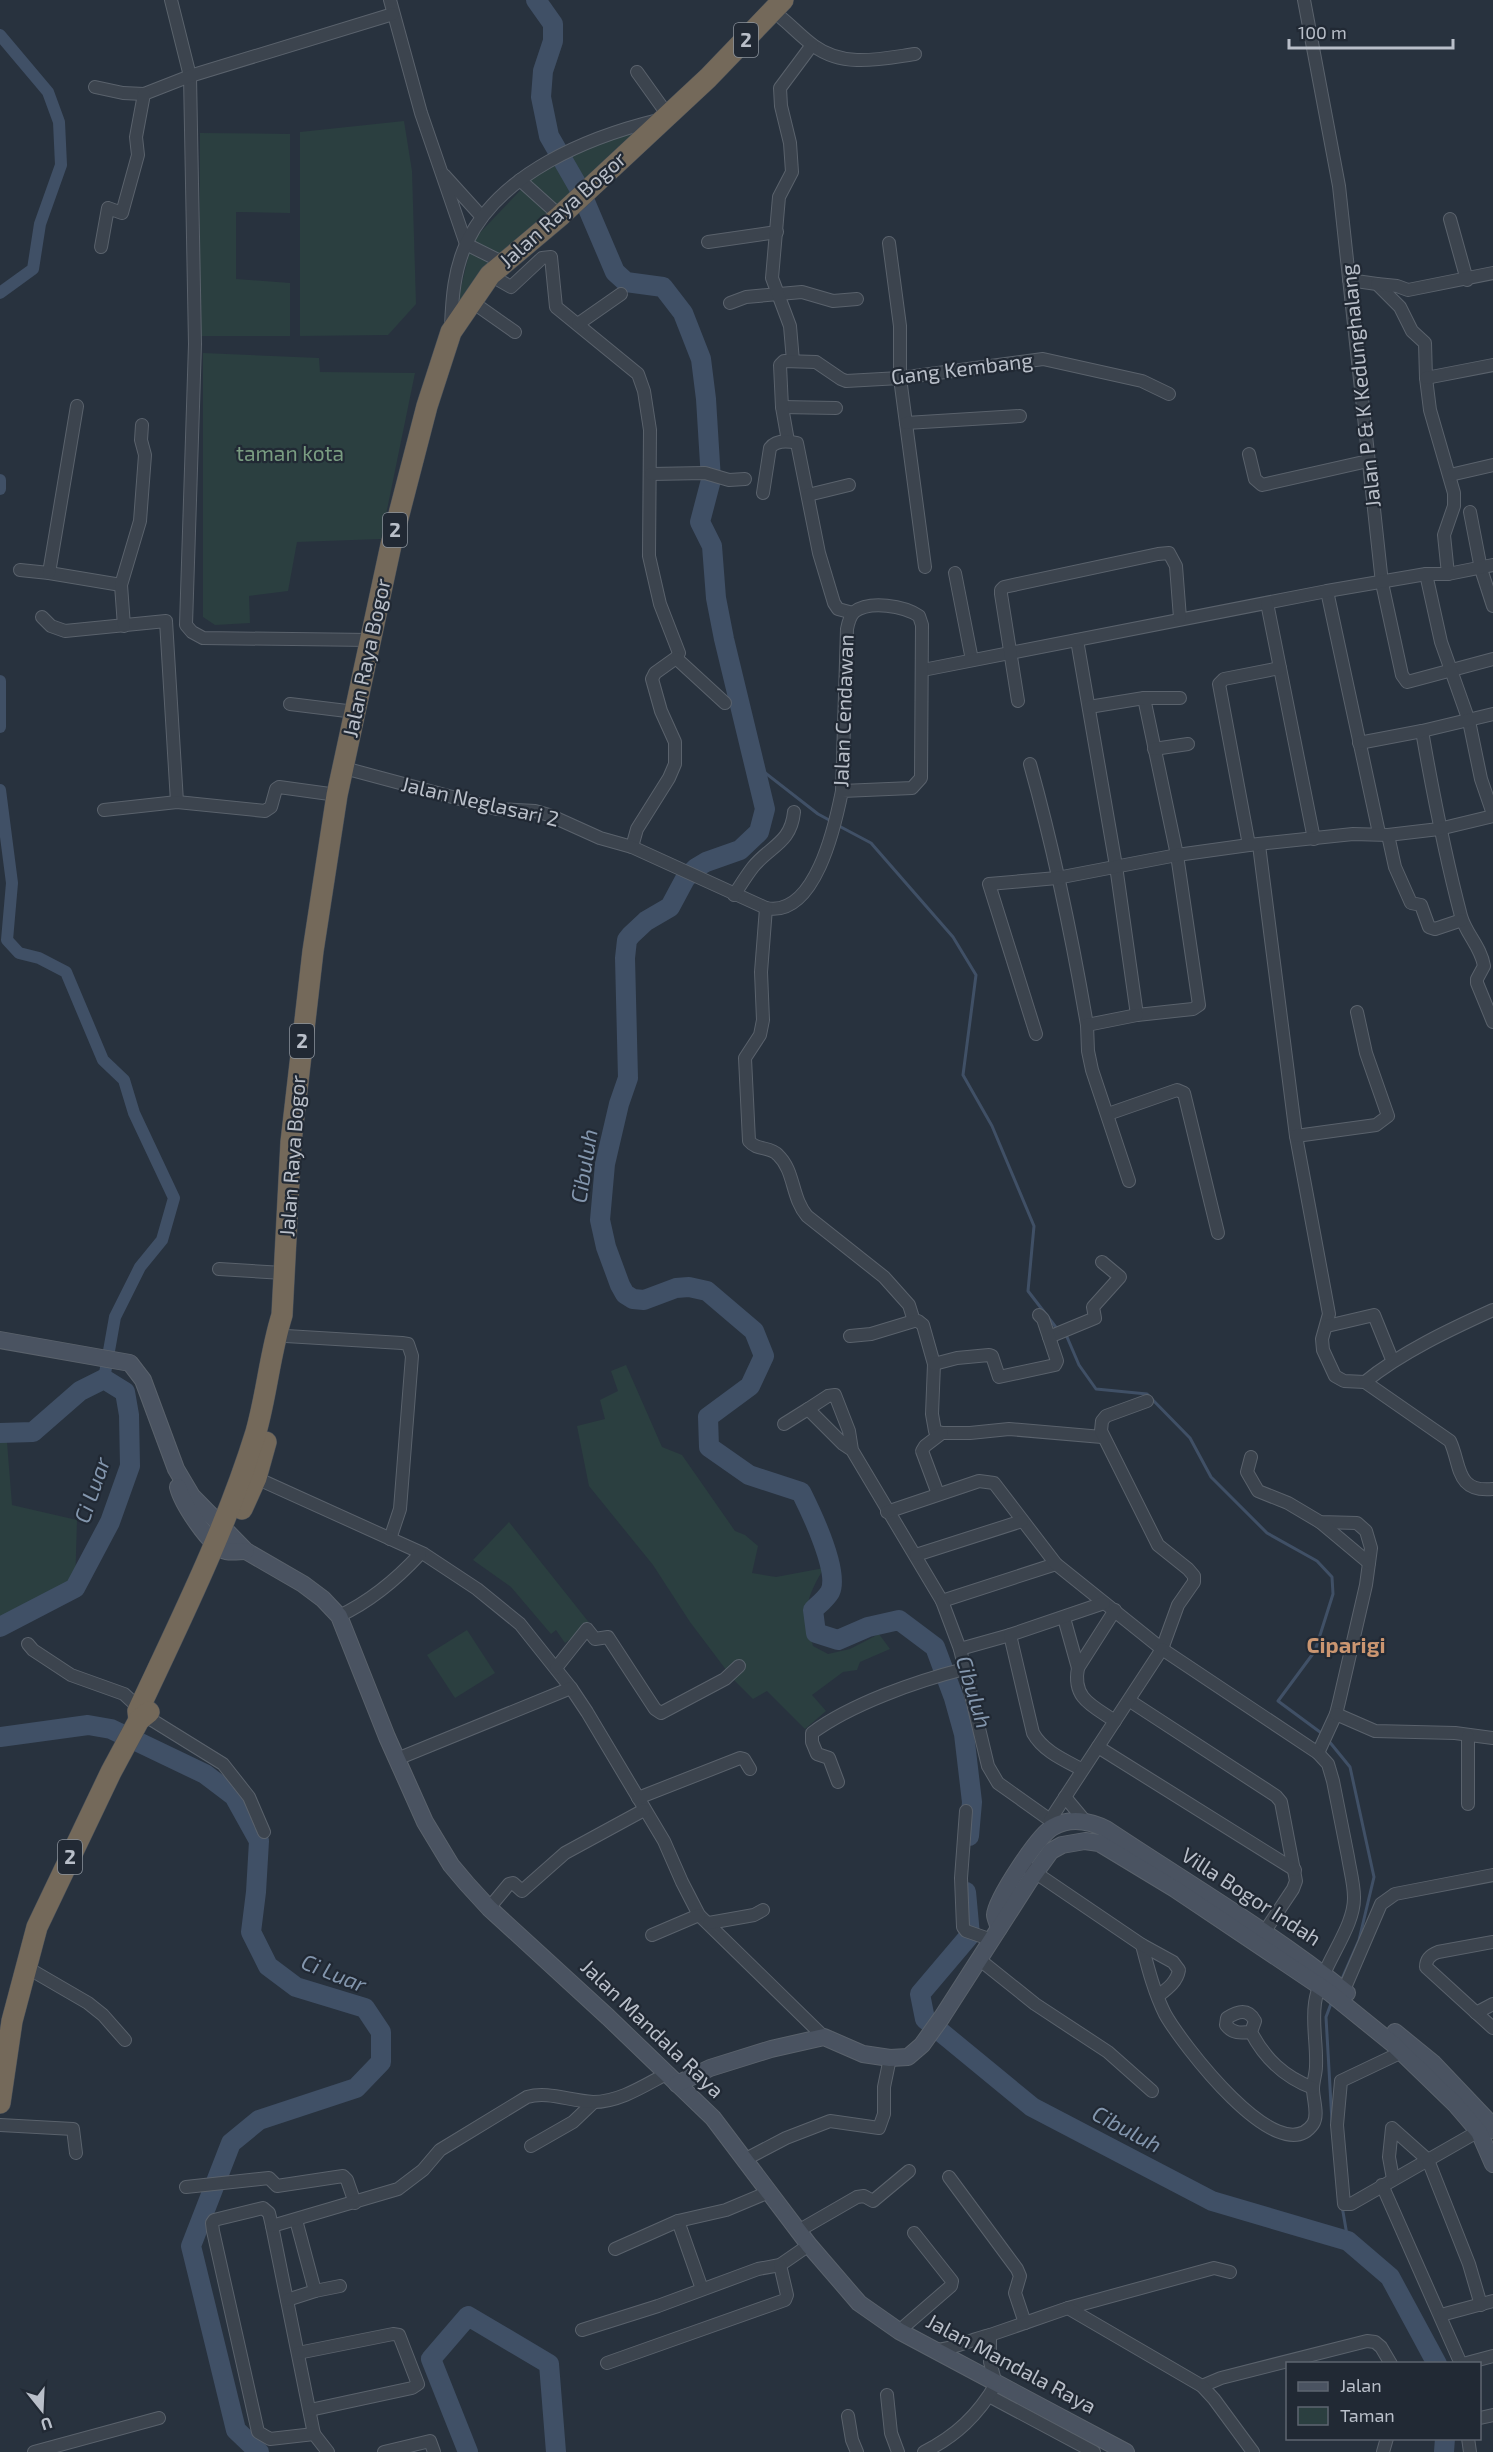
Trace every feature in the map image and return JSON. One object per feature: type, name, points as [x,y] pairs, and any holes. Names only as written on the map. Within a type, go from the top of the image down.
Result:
[{"type":"highway","name":"Jalan Raya Bogor","points":[[140,1717],[161,1692],[228,1542],[256,1478],[274,1413],[284,1326],[284,1273],[291,1142],[304,1016],[337,795],[391,545],[427,406],[451,332],[471,300],[497,269],[563,213],[708,78],[779,6]]},
{"type":"highway","name":"Jalan Raya Bogor","points":[[228,1542],[264,1402],[276,1335],[284,1326]]},
{"type":"highway","name":"2","points":[[0,2103],[12,2021],[37,1927],[55,1886],[140,1717]]},
{"type":"street","points":[[171,0],[190,76],[195,344],[186,625],[202,638],[370,640]]},
{"type":"street","points":[[390,0],[421,113],[466,243],[497,269],[511,287],[542,258],[551,257],[556,307],[638,374],[648,404],[651,474],[649,556],[666,624],[679,653],[676,658],[655,673],[652,679],[661,711],[675,742],[675,764],[669,778],[637,829],[632,847]]},
{"type":"street","name":"Jalan P & K Kedunghalang","points":[[1304,0],[1339,186],[1382,583],[1405,680],[1411,681],[1452,672],[1493,659]]},
{"type":"street","points":[[779,6],[812,45],[835,57],[852,61],[915,54]]},
{"type":"street","points":[[95,87],[123,93],[144,94],[190,76],[393,14]]},
{"type":"street","points":[[788,441],[782,407],[781,363],[792,361],[790,326],[772,278],[779,197],[792,172],[790,144],[781,106],[780,88],[812,45]]},
{"type":"street","points":[[451,332],[454,283],[466,243],[482,218],[520,180],[579,146],[623,129],[665,117],[637,72]]},
{"type":"street","points":[[101,247],[108,208],[122,213],[138,156],[136,137],[144,94]]},
{"type":"street","points":[[441,172],[482,218]]},
{"type":"street","points":[[520,180],[563,213]]},
{"type":"street","points":[[1450,219],[1467,280]]},
{"type":"street","points":[[708,242],[777,232]]},
{"type":"street","points":[[889,243],[900,326],[900,378],[925,567]]},
{"type":"street","points":[[1349,280],[1397,286],[1408,290],[1493,273]]},
{"type":"street","points":[[1377,284],[1400,307],[1412,331],[1424,341],[1430,410],[1450,475],[1455,501],[1444,535],[1448,574]]},
{"type":"street","points":[[730,303],[746,297],[801,292],[833,301],[857,299]]},
{"type":"street","points":[[578,324],[621,294]]},
{"type":"street","points":[[471,300],[515,332]]},
{"type":"street","name":"Gang Kembang","points":[[792,361],[821,364],[846,381],[900,378],[1043,359],[1142,381],[1169,394]]},
{"type":"street","points":[[1426,378],[1493,365]]},
{"type":"street","points":[[50,573],[77,406]]},
{"type":"street","points":[[782,407],[836,408]]},
{"type":"street","points":[[906,423],[1020,416]]},
{"type":"street","points":[[124,626],[121,585],[140,521],[145,455],[141,440],[142,425]]},
{"type":"street","points":[[763,493],[772,445],[788,441],[797,443],[800,448],[819,553],[834,603],[838,609],[853,613]]},
{"type":"street","points":[[1249,454],[1255,479],[1262,485],[1368,461]]},
{"type":"street","points":[[1450,475],[1493,465]]},
{"type":"street","points":[[651,474],[745,479]]},
{"type":"street","points":[[808,495],[849,485]]},
{"type":"street","points":[[1470,512],[1487,567],[1493,606]]},
{"type":"street","points":[[1018,701],[1000,594],[1004,587],[1169,553],[1175,561],[1180,618]]},
{"type":"street","points":[[842,791],[902,790],[918,784],[921,778],[923,670],[1327,591],[1426,574],[1448,574],[1487,567]]},
{"type":"street","points":[[20,570],[121,585]]},
{"type":"street","points":[[954,573],[972,660]]},
{"type":"street","points":[[1036,1034],[989,884],[1057,878],[1177,855],[1254,845],[1353,834],[1384,834],[1439,828],[1493,815],[1481,779],[1469,721],[1441,642],[1426,574]]},
{"type":"street","points":[[1327,591],[1359,743],[1395,867],[1411,903],[1421,905],[1429,927],[1435,929],[1462,920]]},
{"type":"street","points":[[1267,603],[1314,839]]},
{"type":"street","name":"Jalan Cendawan","points":[[766,908],[784,907],[807,888],[819,872],[839,809],[842,791],[847,629],[853,613],[871,607],[890,607],[906,609],[919,616],[922,625],[923,670]]},
{"type":"street","points":[[42,617],[51,626],[65,631],[162,620],[167,624],[177,802]]},
{"type":"street","points":[[1077,640],[1116,866],[1137,1015]]},
{"type":"street","points":[[676,658],[725,703]]},
{"type":"street","points":[[1280,668],[1224,679],[1219,682],[1254,845],[1296,1136],[1328,1307],[1327,1326],[1322,1339],[1323,1350],[1335,1376],[1344,1381],[1365,1382],[1450,1441],[1457,1468],[1473,1487],[1483,1490],[1493,1489]]},
{"type":"street","points":[[1089,707],[1144,698],[1180,698]]},
{"type":"street","points":[[1087,1025],[1137,1015],[1193,1009],[1199,1005],[1177,855],[1144,698]]},
{"type":"street","points":[[290,704],[355,712]]},
{"type":"street","points":[[1359,743],[1493,714]]},
{"type":"street","points":[[1422,731],[1439,828],[1462,920],[1481,953],[1484,966],[1477,978],[1477,983],[1493,1022]]},
{"type":"street","points":[[1154,749],[1188,744]]},
{"type":"street","points":[[1029,764],[1049,832],[1057,878],[1076,958],[1092,1070],[1129,1181]]},
{"type":"street","name":"Jalan Neglasari 2","points":[[344,768],[498,809],[535,811],[549,815],[600,838],[632,847],[679,870],[700,877],[734,895]]},
{"type":"street","points":[[104,810],[177,802],[265,811],[271,807],[276,789],[279,787],[337,795]]},
{"type":"street","points":[[794,812],[789,832],[783,842],[752,868],[734,895],[766,908],[761,972],[764,1020],[760,1035],[745,1058],[749,1141],[755,1148],[772,1151],[779,1155],[791,1178],[799,1207],[807,1216],[884,1277],[909,1305],[914,1321]]},
{"type":"street","points":[[1296,1136],[1376,1125],[1388,1116],[1366,1053],[1357,1012]]},
{"type":"street","points":[[1108,1114],[1177,1090],[1184,1093],[1218,1233]]},
{"type":"street","points":[[1049,1338],[1095,1318],[1093,1307],[1119,1277],[1102,1262]]},
{"type":"street","points":[[219,1269],[284,1273]]},
{"type":"street","points":[[1365,1382],[1380,1370],[1459,1326],[1493,1310]]},
{"type":"street","points":[[934,1364],[957,1358],[989,1355],[992,1356],[999,1377],[1055,1365],[1057,1361],[1043,1319],[1039,1315]]},
{"type":"street","points":[[1327,1326],[1374,1315],[1391,1357]]},
{"type":"street","points":[[850,1336],[871,1334],[918,1321],[925,1329],[934,1364],[933,1421],[935,1431],[942,1433],[1009,1429],[1102,1437]]},
{"type":"street","points":[[284,1326],[408,1344],[411,1348],[400,1509],[390,1539]]},
{"type":"street","name":"Jalan Mandala Raya","points":[[0,1340],[130,1363],[143,1380],[176,1472],[228,1542],[303,1584],[323,1599],[339,1616],[425,1822],[451,1865],[489,1908],[713,2118],[809,2245],[859,2303],[899,2331],[935,2350],[993,2390],[1113,2443],[1126,2452]]},
{"type":"street","points":[[784,1424],[828,1396],[835,1395],[849,1431],[852,1450],[942,1601],[960,1649],[958,1670],[992,1775],[998,1783],[1051,1823],[1085,1821]]},
{"type":"street","points":[[1051,1823],[1082,1769],[1130,1701],[1162,1649],[1178,1605],[1194,1581],[1194,1576],[1188,1569],[1158,1545],[1102,1437],[1102,1421],[1106,1416],[1147,1401]]},
{"type":"street","points":[[808,1409],[852,1450]]},
{"type":"street","points":[[938,1494],[922,1451],[942,1433]]},
{"type":"street","points":[[1251,1457],[1247,1472],[1258,1491],[1288,1503],[1320,1522],[1369,1563]]},
{"type":"street","points":[[256,1478],[441,1564],[498,1604],[520,1624],[571,1688],[664,1841],[682,1882],[704,1919],[824,2037]]},
{"type":"street","points":[[887,1512],[979,1480],[994,1483],[1056,1564],[1162,1649],[1320,1749],[1333,1781],[1354,1897],[1334,1988]]},
{"type":"street","points":[[916,1555],[1022,1521]]},
{"type":"street","points":[[1320,1522],[1357,1523],[1366,1532],[1371,1548],[1366,1585],[1336,1714],[1320,1749]]},
{"type":"street","points":[[339,1616],[360,1606],[386,1587],[420,1554]]},
{"type":"street","points":[[942,1601],[1056,1564]]},
{"type":"street","points":[[960,1649],[1064,1618],[1104,1603]]},
{"type":"street","points":[[1078,1668],[1115,1610]]},
{"type":"street","points":[[1064,1618],[1078,1668],[1080,1694],[1085,1701],[1115,1720]]},
{"type":"street","points":[[556,1668],[587,1629],[595,1639],[608,1637],[655,1709],[662,1713],[725,1679],[739,1666]]},
{"type":"street","points":[[1010,1635],[1033,1733],[1046,1748],[1082,1769]]},
{"type":"street","points":[[28,1644],[33,1650],[71,1676],[124,1694],[140,1717],[223,1764],[249,1797],[264,1832]]},
{"type":"street","points":[[838,1782],[829,1758],[818,1754],[812,1742],[812,1733],[824,1724],[887,1695],[958,1670]]},
{"type":"street","points":[[397,1759],[571,1688]]},
{"type":"street","points":[[1130,1701],[1276,1796],[1281,1802],[1296,1881],[1261,1937]]},
{"type":"street","points":[[1336,1714],[1375,1731],[1455,1733],[1493,1738]]},
{"type":"street","points":[[1467,1736],[1468,1804]]},
{"type":"street","points":[[1098,1747],[1295,1870]]},
{"type":"street","points":[[638,1798],[740,1758],[744,1759],[750,1769]]},
{"type":"street","points":[[1065,1797],[1085,1821]]},
{"type":"street","points":[[489,1908],[509,1884],[513,1883],[522,1891],[565,1853],[644,1810]]},
{"type":"street","points":[[966,1811],[960,1878],[963,1927],[983,1934]]},
{"type":"street","name":"Villa Bogor Indah","points":[[1085,1821],[1106,1829],[1261,1937],[1334,1988],[1433,2064],[1489,2127],[1493,2164]]},
{"type":"street","name":"Villa Bogor Indah","points":[[824,2037],[863,2054],[890,2058],[908,2056],[925,2042],[980,1960],[983,1934],[1029,1867],[1039,1840],[1051,1823]]},
{"type":"street","name":"Villa Bogor Indah","points":[[1029,1867],[1062,1845],[1084,1840],[1099,1843],[1261,1937]]},
{"type":"street","points":[[1029,1867],[1142,1945],[1173,1962],[1179,1970],[1175,1980],[1158,1996]]},
{"type":"street","points":[[1142,1945],[1158,1996],[1178,2033],[1219,2085],[1244,2110],[1269,2128],[1285,2136],[1296,2135],[1314,2123],[1316,2115],[1313,2088],[1316,2065],[1313,2034],[1314,2004],[1334,1988],[1382,1904],[1395,1894],[1493,1875]]},
{"type":"street","points":[[652,1935],[704,1919],[754,1915],[763,1910]]},
{"type":"street","points":[[1493,1942],[1438,1952],[1431,1955],[1426,1964],[1426,1967],[1493,2028]]},
{"type":"street","points":[[980,1960],[1035,2004],[1108,2052],[1152,2091]]},
{"type":"street","points":[[26,1967],[88,2002],[125,2040]]},
{"type":"street","name":"Villa Bogor Indah","points":[[1334,1988],[1455,2104],[1489,2127]]},
{"type":"street","points":[[1476,2013],[1493,2004]]},
{"type":"street","points":[[1251,2032],[1258,2047],[1279,2070],[1297,2082],[1313,2088]]},
{"type":"street","points":[[272,2226],[398,2189],[423,2170],[440,2150],[527,2097],[537,2094],[594,2102],[631,2093],[771,2049],[824,2037]]},
{"type":"street","points":[[1401,2052],[1346,2076],[1339,2086],[1337,2125],[1342,2200],[1347,2205],[1489,2127]]},
{"type":"street","points":[[744,2160],[786,2138],[830,2121],[879,2128],[884,2114],[884,2087],[890,2058]]},
{"type":"street","points":[[531,2146],[573,2122],[594,2102]]},
{"type":"street","points":[[0,2125],[73,2128],[76,2153]]},
{"type":"street","points":[[1441,2315],[1487,2303],[1428,2160],[1392,2128],[1388,2182],[1408,2249],[1461,2362]]},
{"type":"street","points":[[798,2231],[857,2198],[864,2196],[873,2201],[909,2171]]},
{"type":"street","points":[[186,2187],[269,2178],[278,2186],[343,2176],[347,2180],[356,2203]]},
{"type":"street","points":[[950,2177],[1017,2269],[1020,2276],[1015,2293],[1025,2323]]},
{"type":"street","points":[[615,2249],[678,2221],[726,2210],[769,2192]]},
{"type":"street","points":[[314,2434],[270,2439],[258,2432],[212,2223],[214,2220],[257,2207],[269,2212],[314,2434],[328,2452]]},
{"type":"street","points":[[296,2220],[315,2291]]},
{"type":"street","points":[[678,2221],[702,2289]]},
{"type":"street","points":[[899,2331],[951,2286],[952,2282],[914,2233]]},
{"type":"street","points":[[582,2330],[658,2307],[758,2269],[780,2265],[809,2245]]},
{"type":"street","points":[[607,2363],[785,2300],[787,2295],[780,2265]]},
{"type":"street","points":[[935,2350],[948,2349],[1068,2308],[1214,2268],[1230,2272]]},
{"type":"street","points":[[287,2300],[340,2286]]},
{"type":"street","points":[[1068,2308],[1202,2386],[1253,2452]]},
{"type":"street","points":[[298,2353],[393,2334],[399,2335],[418,2384],[412,2388],[310,2410]]},
{"type":"street","points":[[924,2452],[948,2439],[960,2429],[980,2410],[993,2390],[990,2335]]},
{"type":"street","points":[[1202,2386],[1221,2378],[1367,2342],[1375,2342],[1382,2347],[1390,2362]]},
{"type":"street","points":[[1470,2362],[1493,2356]]},
{"type":"street","points":[[993,2390],[1094,2452]]},
{"type":"street","points":[[887,2395],[891,2436],[898,2452]]},
{"type":"street","points":[[848,2416],[852,2440],[857,2452]]},
{"type":"street","points":[[34,2452],[67,2448],[159,2418]]},
{"type":"street","points":[[384,2452],[430,2441],[434,2452]]},
{"type":"green space","points":[[404,121],[412,171],[416,304],[388,335],[300,336],[300,132]]},
{"type":"green space","points":[[656,122],[457,304],[472,241],[534,176],[592,143]]},
{"type":"green space","points":[[200,133],[290,134],[290,213],[236,212],[236,279],[290,283],[290,336],[199,336]]},
{"type":"green space","name":"taman kota","points":[[203,353],[319,358],[320,372],[415,373],[381,539],[297,542],[288,591],[249,596],[250,623],[215,625],[203,617]]},
{"type":"green space","points":[[626,1365],[662,1447],[682,1455],[735,1531],[745,1535],[758,1546],[752,1573],[776,1577],[824,1568],[813,1589],[808,1606],[808,1623],[813,1646],[828,1654],[850,1649],[879,1634],[890,1649],[860,1662],[857,1670],[843,1672],[812,1695],[826,1711],[805,1729],[767,1691],[753,1699],[733,1679],[690,1622],[653,1565],[589,1486],[577,1426],[605,1419],[600,1400],[618,1391],[611,1371]]},
{"type":"green space","points":[[0,1430],[6,1430],[12,1505],[77,1520],[75,1588],[5,1622],[0,1627]]},
{"type":"green space","points":[[509,1522],[591,1625],[565,1643],[556,1630],[551,1634],[511,1587],[473,1560]]},
{"type":"green space","points":[[467,1630],[495,1673],[455,1698],[427,1655]]},
{"type":"waterway","name":"Cibuluh","points":[[536,0],[553,24],[553,41],[543,71],[541,97],[549,136],[580,190],[615,272],[626,282],[663,287],[683,313],[701,359],[711,480],[700,522],[712,546],[716,598],[724,639],[765,809],[759,832],[740,850],[696,868],[685,879],[670,907],[646,921],[627,940],[625,958],[628,1078],[619,1104],[605,1164],[600,1220],[606,1247],[620,1285],[625,1294],[633,1299],[644,1300],[676,1288],[689,1287],[707,1291],[754,1331],[764,1356],[750,1386],[708,1417],[709,1447],[749,1475],[801,1492],[823,1542],[831,1571],[830,1592],[813,1610],[816,1633],[838,1640],[868,1627],[899,1620],[935,1647],[954,1698],[964,1734],[972,1802],[969,1836]]},
{"type":"waterway","points":[[0,35],[48,92],[59,122],[61,165],[40,224],[33,269],[0,293]]},
{"type":"waterway","points":[[0,480],[0,489]]},
{"type":"waterway","points":[[0,681],[0,727]]},
{"type":"waterway","points":[[755,765],[818,814],[831,821]]},
{"type":"waterway","points":[[0,790],[12,883],[7,940],[19,953],[39,958],[66,972],[103,1060],[124,1080],[134,1113],[174,1198],[162,1240],[140,1267],[115,1317],[104,1379]]},
{"type":"waterway","points":[[839,826],[871,843],[953,937],[976,975],[963,1075],[992,1126],[1034,1226],[1028,1291],[1058,1330]]},
{"type":"waterway","points":[[1067,1337],[1079,1365],[1096,1389],[1147,1394],[1190,1438],[1211,1477],[1267,1533],[1317,1561],[1332,1577],[1333,1594],[1315,1651],[1278,1701],[1324,1735]]},
{"type":"waterway","name":"Ci Luar","points":[[0,1433],[33,1432],[80,1391],[104,1379],[125,1392],[129,1415],[130,1466],[110,1522],[75,1588],[0,1627]]},
{"type":"waterway","name":"Ci Luar","points":[[0,1737],[88,1725],[111,1729],[205,1774],[234,1796],[259,1841],[251,1932],[268,1966],[296,1987],[365,2008],[381,2032],[381,2062],[356,2088],[259,2120],[231,2143],[191,2246],[236,2430],[259,2452]]},
{"type":"waterway","points":[[1328,1740],[1350,1767],[1374,1877],[1359,1940],[1341,1981]]},
{"type":"waterway","name":"Cibuluh","points":[[966,1892],[970,1935],[920,1994],[925,2019],[1032,2107],[1212,2201],[1348,2241],[1390,2277],[1436,2362]]},
{"type":"waterway","points":[[1332,2001],[1326,2017],[1332,2122]]},
{"type":"waterway","points":[[1342,2206],[1348,2241]]},
{"type":"waterway","name":"Ci Luar","points":[[468,2452],[431,2359],[468,2316],[549,2364],[556,2452]]},
{"type":"waterway","name":"Cibuluh","points":[[1444,2452],[1445,2440]]},
{"type":"district","name":"Ciparigi","points":[[1346,1645]]}]
